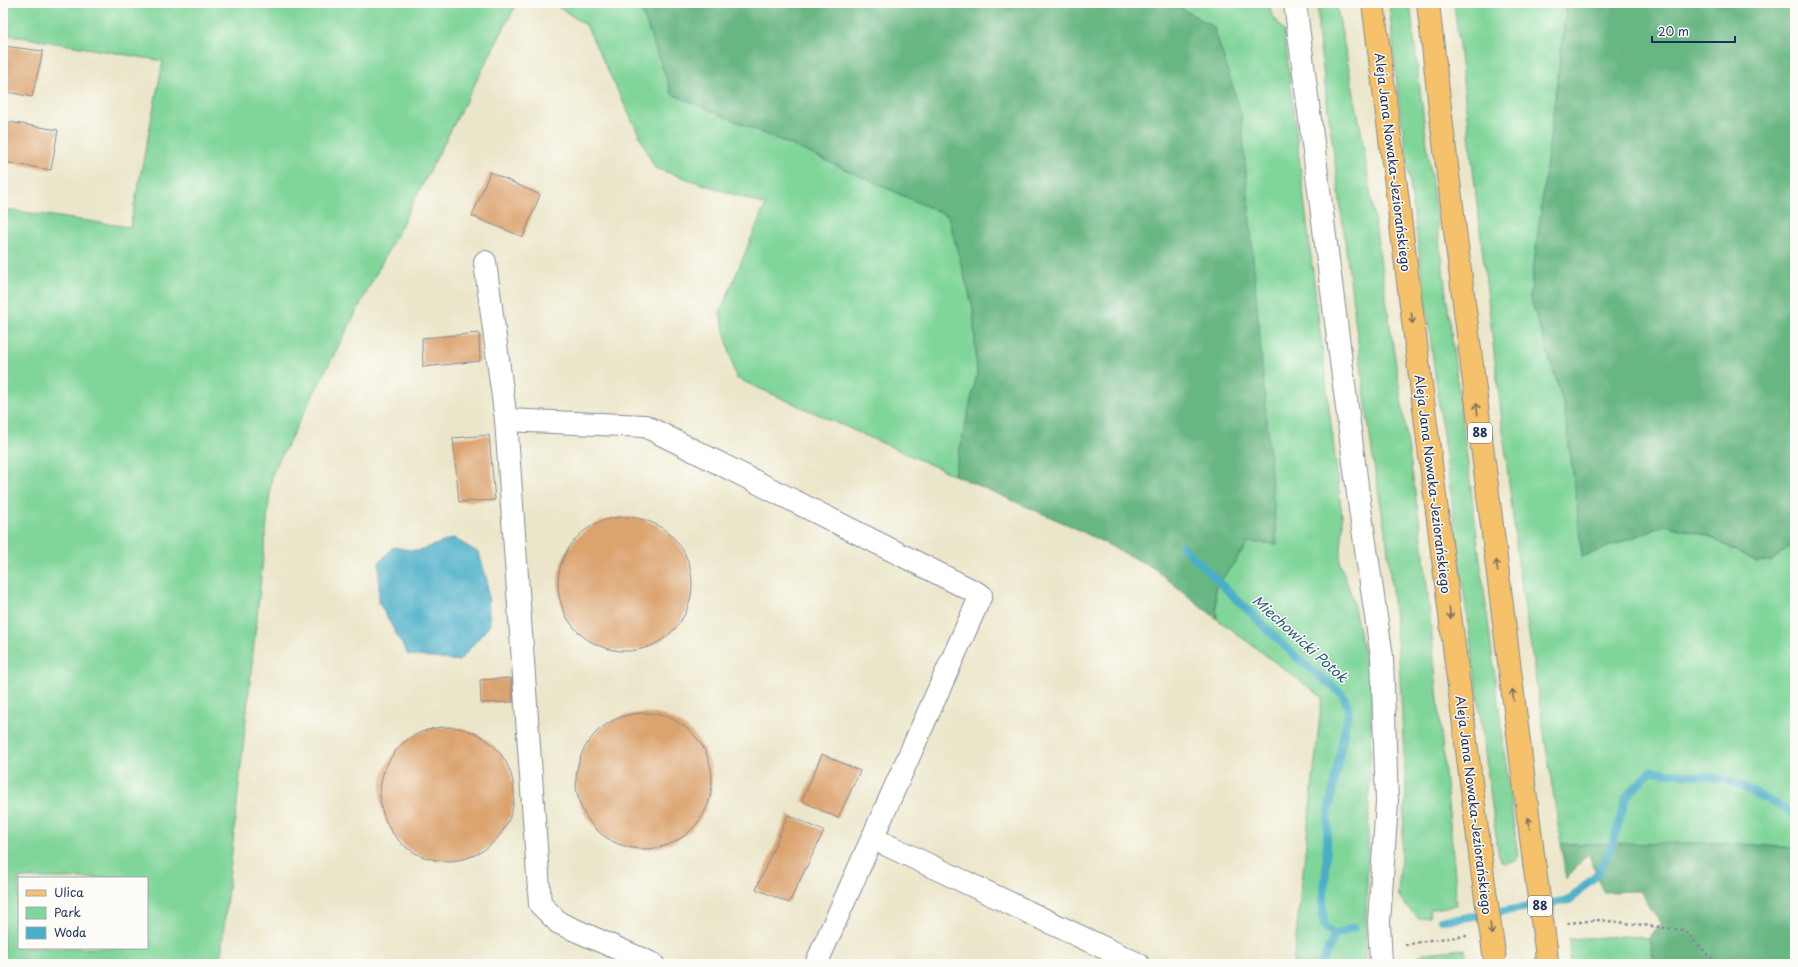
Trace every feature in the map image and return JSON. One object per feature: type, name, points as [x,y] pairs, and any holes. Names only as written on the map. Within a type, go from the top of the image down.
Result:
[{"type":"main road","name":"Aleja Jana Nowaka-Jeziorańskiego","points":[[1373,3],[1495,962]]},
{"type":"main road","name":"88","points":[[1428,3],[1442,126],[1546,957]]},
{"type":"lane","points":[[1296,3],[1362,524],[1382,657],[1387,802],[1379,922],[1380,964]]},
{"type":"lane","points":[[485,262],[506,420],[540,904],[559,923],[653,964]]},
{"type":"lane","points":[[506,420],[645,426],[981,596],[816,964]]},
{"type":"lane","points":[[872,838],[1138,964]]},
{"type":"path","points":[[1684,930],[1717,964]]},
{"type":"green space","points":[[3,3],[517,3],[272,474],[220,964],[3,964],[3,209],[130,227],[163,61],[3,34]]},
{"type":"green space","points":[[552,3],[639,3],[672,94],[796,147],[948,216],[973,308],[977,374],[954,475],[736,378],[720,313],[765,205],[655,168],[586,25]]},
{"type":"green space","points":[[639,3],[1172,3],[1214,27],[1241,113],[1277,544],[1249,542],[1215,589],[1217,619],[1152,567],[1071,526],[954,475],[977,374],[973,308],[948,216],[796,147],[672,94]]},
{"type":"green space","points":[[1172,3],[1269,3],[1271,13],[1284,31],[1343,524],[1340,563],[1351,594],[1372,691],[1365,964],[1293,964],[1322,697],[1217,619],[1215,589],[1249,542],[1277,544],[1214,27]]},
{"type":"green space","points":[[1318,3],[1336,3],[1361,130],[1423,546],[1455,875],[1456,905],[1429,910],[1430,917],[1418,918],[1403,903],[1398,894],[1406,794],[1399,660],[1387,543],[1373,459],[1318,31]]},
{"type":"green space","points":[[1389,3],[1410,3],[1518,857],[1516,861],[1505,863],[1500,861],[1498,851],[1397,86]]},
{"type":"green space","points":[[1454,3],[1567,3],[1530,297],[1563,401],[1576,493],[1582,557],[1665,525],[1708,536],[1757,562],[1791,545],[1795,536],[1795,848],[1725,843],[1561,844],[1519,570]]},
{"type":"green space","points":[[1567,3],[1795,3],[1795,536],[1791,545],[1771,561],[1757,562],[1708,536],[1665,525],[1582,557],[1575,487],[1563,401],[1530,297]]},
{"type":"green space","points":[[1725,843],[1795,848],[1795,964],[1655,964],[1649,938],[1661,924],[1640,891],[1604,892],[1588,853],[1566,879],[1561,844]]},
{"type":"green space","points":[[1624,936],[1649,938],[1655,964],[1570,964],[1569,939]]},
{"type":"green space","points":[[1465,949],[1468,964],[1405,964],[1424,953]]},
{"type":"water","points":[[454,538],[479,553],[487,580],[490,625],[459,661],[408,655],[379,603],[379,563],[393,547],[417,551]]},
{"type":"building","points":[[3,46],[43,51],[32,97],[3,91]]},
{"type":"building","points":[[3,121],[58,130],[51,170],[3,162]]},
{"type":"building","points":[[490,172],[540,195],[523,237],[472,216]]},
{"type":"building","points":[[479,333],[480,361],[423,367],[422,338]]},
{"type":"building","points":[[489,435],[495,500],[459,502],[453,438]]},
{"type":"building","points":[[632,517],[657,525],[668,532],[677,541],[687,558],[691,571],[691,597],[687,610],[677,627],[668,636],[651,646],[638,650],[618,651],[593,643],[582,636],[573,627],[563,610],[559,597],[558,577],[566,552],[573,541],[582,532],[599,522],[612,518]]},
{"type":"building","points":[[511,678],[513,702],[481,703],[480,680]]},
{"type":"building","points":[[637,713],[651,713],[670,718],[682,724],[697,738],[707,755],[711,768],[711,794],[707,807],[701,819],[687,834],[682,838],[664,846],[651,849],[637,849],[618,844],[606,838],[591,824],[587,819],[579,801],[576,788],[576,774],[581,755],[587,743],[601,728],[606,724],[624,716]]},
{"type":"building","points":[[440,727],[454,727],[473,732],[495,746],[509,768],[513,781],[513,807],[509,820],[495,842],[473,856],[454,861],[440,861],[421,856],[399,842],[385,820],[380,801],[380,787],[385,768],[399,746],[421,732]]},
{"type":"building","points":[[822,754],[860,771],[838,818],[802,801]]},
{"type":"building","points":[[788,815],[824,831],[789,903],[756,889]]},
{"type":"waterway","name":"Miechowicki Potok","points":[[1182,546],[1296,657],[1343,695],[1349,708],[1328,813],[1323,904],[1324,926],[1335,935]]},
{"type":"waterway","name":"Miechowicki Potok","points":[[1441,920],[1457,919],[1570,900],[1599,872],[1613,843],[1626,797],[1651,771],[1709,777],[1731,781],[1795,814]]},
{"type":"waterway","name":"Miechowicki Potok","points":[[1321,964],[1335,935],[1354,927]]}]
